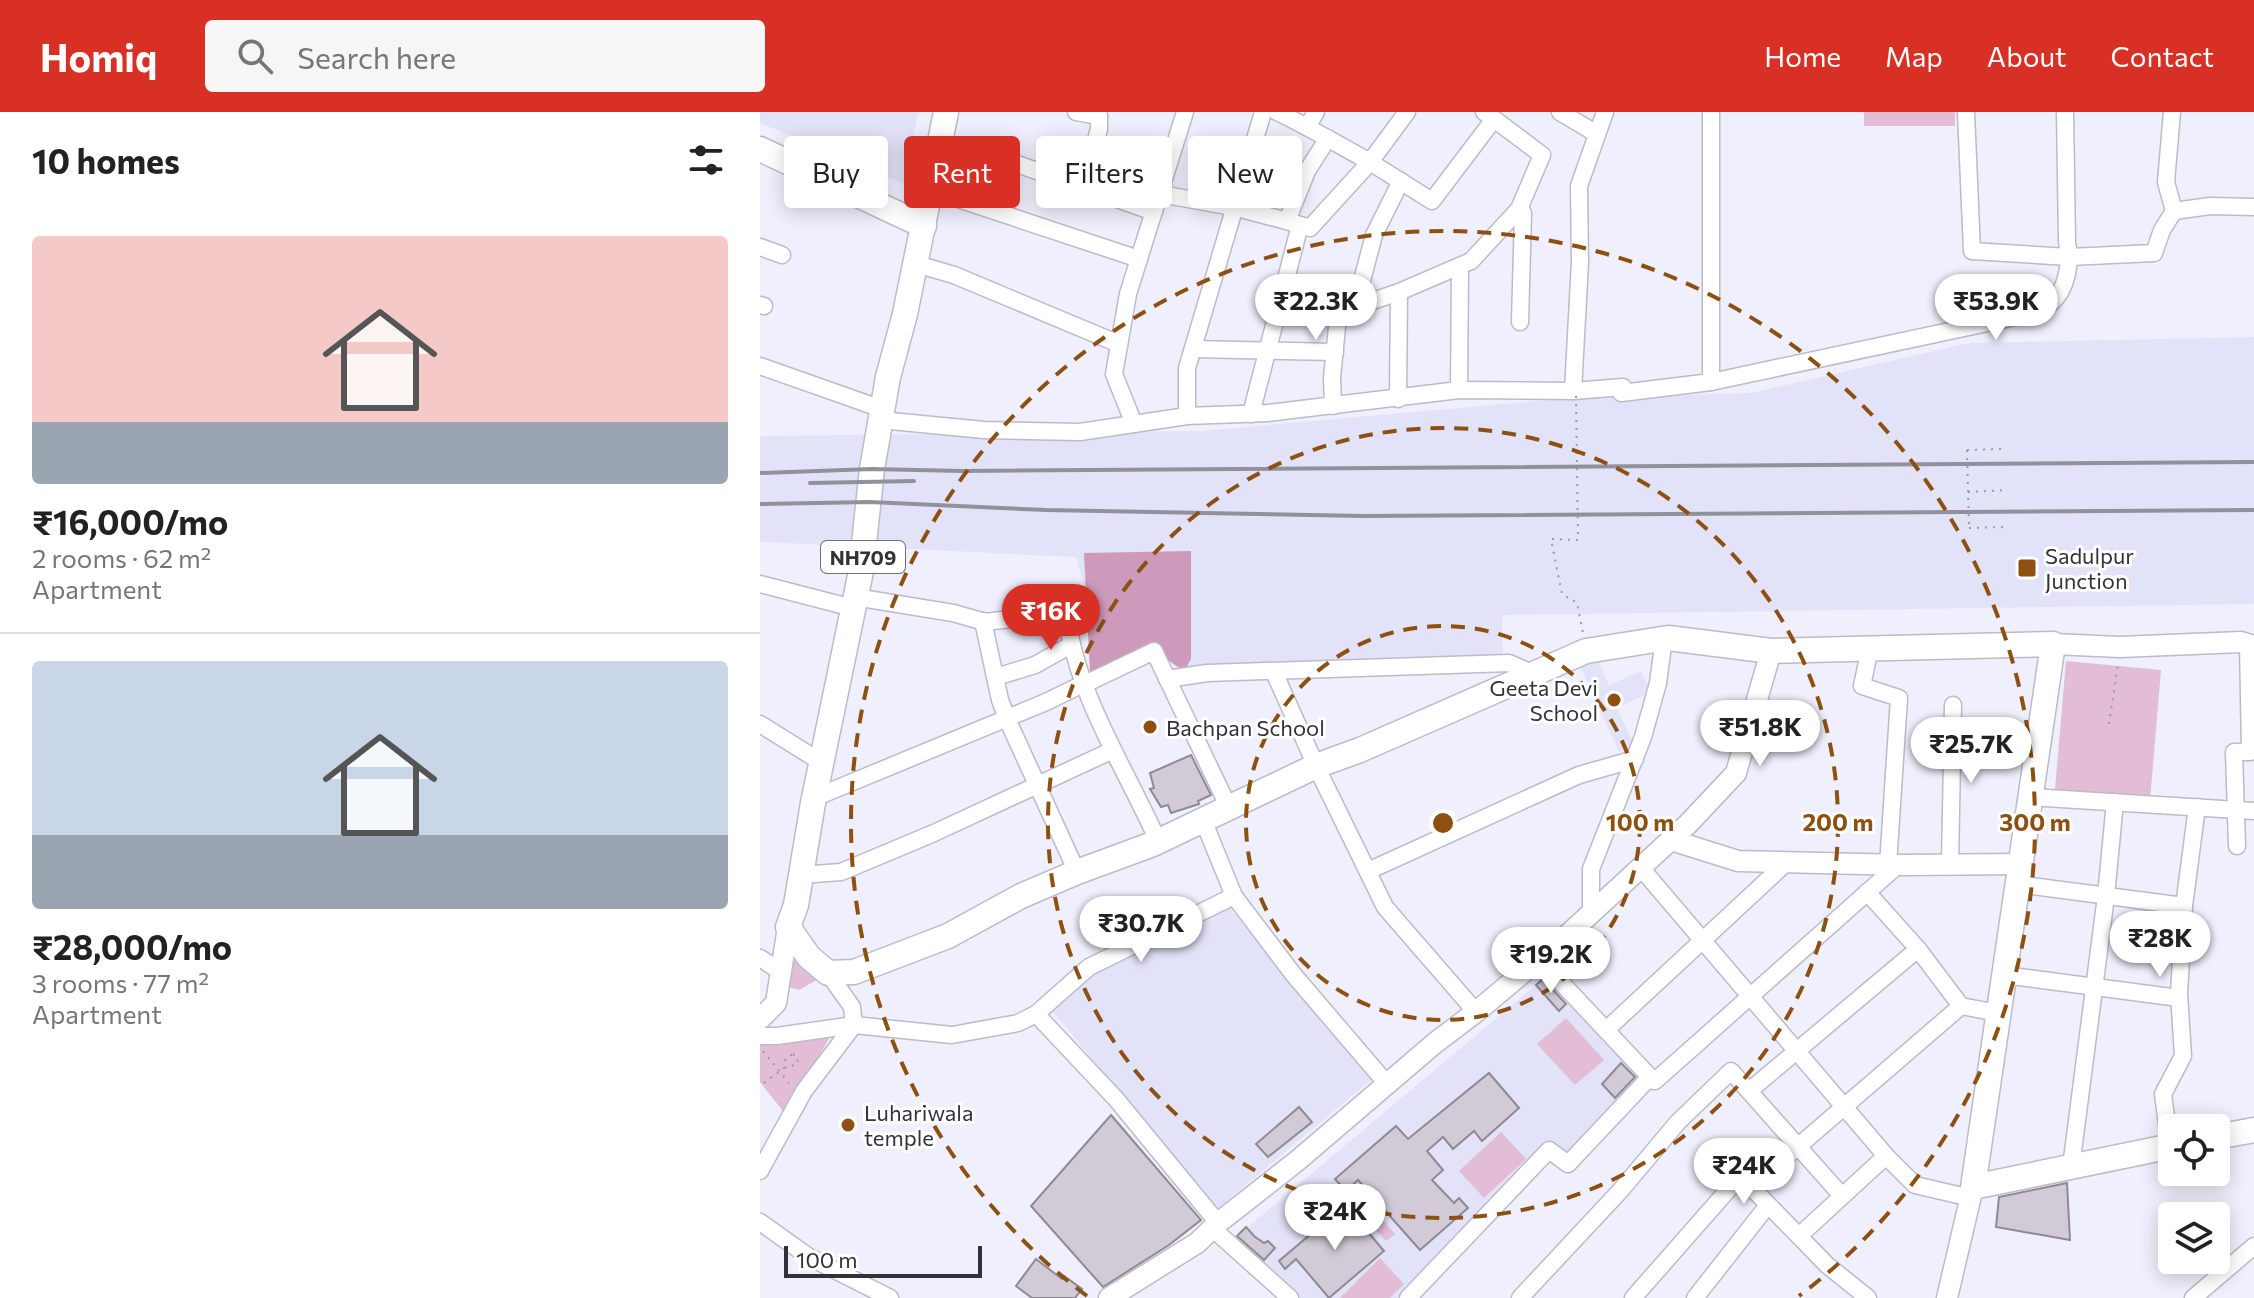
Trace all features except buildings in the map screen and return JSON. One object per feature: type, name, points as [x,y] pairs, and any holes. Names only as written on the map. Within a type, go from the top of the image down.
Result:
[{"type":"main road","points":[[941,136],[946,112]]},
{"type":"main road","points":[[761,154],[924,226],[928,208]]},
{"type":"main road","name":"NH709","points":[[799,882],[863,557],[881,415],[924,226]]},
{"type":"main road","points":[[799,882],[796,905],[788,927],[809,957],[828,973],[854,972],[948,936],[1021,896],[1158,841],[1316,766],[1373,745],[1586,651],[1664,638],[1771,651],[2053,644],[1972,1192],[2158,1150]]},
{"type":"main road","points":[[2230,1134],[2254,1130]]},
{"type":"street","points":[[1076,112],[1098,114],[1097,136]]},
{"type":"street","points":[[1172,154],[1185,112]]},
{"type":"street","points":[[1255,136],[1263,112]]},
{"type":"street","points":[[1277,112],[1312,119],[1328,138],[1432,201],[1489,116],[1542,155],[1519,209],[1471,261],[1355,307],[1338,317],[1333,406]]},
{"type":"street","points":[[1237,208],[1310,228],[1370,162],[1407,112]]},
{"type":"street","points":[[1560,112],[1597,134]]},
{"type":"street","points":[[1574,393],[1580,262],[1579,186],[1605,112]]},
{"type":"street","points":[[1711,112],[1711,382]]},
{"type":"street","points":[[1966,112],[1972,251],[2069,257],[2154,253],[2162,230],[2174,211],[2166,182],[2172,112]]},
{"type":"street","points":[[760,366],[881,415],[984,430],[1080,432],[1187,416],[1251,414],[1459,390],[1574,393],[1623,387],[1621,393],[1711,382],[2020,316],[2050,303],[2065,285],[2069,257],[2065,112]]},
{"type":"street","points":[[1251,414],[1307,171],[1328,138]]},
{"type":"street","points":[[1020,165],[1154,212]]},
{"type":"street","points":[[1355,307],[1374,235],[1401,181]]},
{"type":"street","points":[[2174,211],[2210,206],[2254,207]]},
{"type":"street","points":[[985,208],[1139,259]]},
{"type":"street","points":[[1134,424],[1114,374],[1128,294],[1155,208]]},
{"type":"street","points":[[1187,416],[1187,368],[1233,208]]},
{"type":"street","points":[[1519,209],[1523,213],[1520,322]]},
{"type":"street","points":[[760,247],[782,255]]},
{"type":"street","points":[[916,264],[965,280],[1119,344]]},
{"type":"street","points":[[1459,390],[1460,266]]},
{"type":"street","points":[[1398,399],[1399,292]]},
{"type":"street","points":[[1193,349],[1267,353],[1335,352]]},
{"type":"street","points":[[760,584],[854,602],[953,613],[983,621],[1036,616],[1067,618],[1071,645],[1085,683],[1113,750],[1158,841]]},
{"type":"street","points":[[983,621],[1000,700],[1077,872]]},
{"type":"street","points":[[1591,914],[1591,869],[1635,759],[1658,683],[1664,638]]},
{"type":"street","points":[[2053,644],[2120,647],[2251,645],[2250,752],[2234,752],[2246,810],[2237,846]]},
{"type":"street","points":[[996,677],[1035,665],[1071,645]]},
{"type":"street","points":[[1646,1080],[1655,1081],[1867,892],[1893,865],[1899,698],[1862,686],[1870,648]]},
{"type":"street","points":[[814,798],[1007,718],[1154,651],[1229,808]]},
{"type":"street","points":[[1109,1298],[1197,1243],[1539,959],[1671,840],[1736,773],[1771,651]]},
{"type":"street","points":[[1167,679],[1207,673],[1509,663],[1534,674]]},
{"type":"street","points":[[1274,672],[1385,907],[1476,1012]]},
{"type":"street","points":[[1950,865],[1953,705]]},
{"type":"street","points":[[760,724],[821,762]]},
{"type":"street","points":[[799,882],[841,872],[934,833],[1113,750]]},
{"type":"street","points":[[1368,871],[1579,775],[1635,759]]},
{"type":"street","points":[[2030,797],[2246,810]]},
{"type":"street","points":[[2071,1167],[2115,802]]},
{"type":"street","points":[[2166,1114],[2163,1094],[2183,1056],[2179,998],[2184,906],[2197,807]]},
{"type":"street","points":[[1203,820],[1234,896],[1293,974],[1387,1084]]},
{"type":"street","points":[[1671,840],[1738,861],[1950,865],[2018,874],[2106,896],[2184,906]]},
{"type":"street","points":[[1606,1030],[1787,862]]},
{"type":"street","points":[[1641,868],[1701,942],[1886,1156],[1915,1185],[1972,1192],[1947,1298]]},
{"type":"street","points":[[1867,892],[1918,949],[1961,1006],[1998,1013]]},
{"type":"street","points":[[760,1036],[854,1025],[952,1035],[1018,1023],[1036,1014],[1089,967],[1234,896]]},
{"type":"street","points":[[760,1019],[776,1003],[788,927]]},
{"type":"street","points":[[1749,1091],[1918,949]]},
{"type":"street","points":[[760,958],[781,972]]},
{"type":"street","points":[[1408,1298],[1549,1150],[1568,1164],[1650,1077],[1539,959]]},
{"type":"street","points":[[760,1171],[801,1097],[854,1025],[852,1007],[828,973]]},
{"type":"street","points":[[2004,975],[2179,998]]},
{"type":"street","points":[[1751,1187],[1961,1006]]},
{"type":"street","points":[[1036,1014],[1116,1099],[1215,1225],[1290,1298]]},
{"type":"street","points":[[1520,1298],[1620,1191],[1678,1122],[1731,1071],[1842,1196]]},
{"type":"street","points":[[1800,1235],[1886,1156]]},
{"type":"street","points":[[1633,1298],[1742,1174],[1827,1265],[1868,1298]]},
{"type":"street","points":[[1695,1298],[1768,1205]]},
{"type":"street","points":[[760,1222],[809,1257],[890,1298]]},
{"type":"street","points":[[2193,1298],[2254,1246]]},
{"type":"path","points":[[1574,393],[1578,540],[1551,539],[1562,594],[1577,603],[1586,651]]},
{"type":"path","points":[[2002,449],[1967,450],[1969,528],[2006,527]]},
{"type":"path","points":[[1968,492],[2008,490]]},
{"type":"path","points":[[2109,724],[2120,647]]},
{"type":"path","points":[[760,1047],[801,1097]]},
{"type":"path","points":[[764,1083],[784,1067]]},
{"type":"shaded area","points":[[760,112],[918,112],[913,136],[904,136],[904,184],[888,177],[888,136],[791,136],[760,123]]},
{"type":"shaded area","points":[[1864,112],[1955,112],[1955,126],[1864,126]]},
{"type":"shaded area","points":[[2254,337],[2254,604],[1502,615],[1503,665],[1176,669],[1160,645],[1103,657],[1076,557],[760,542],[760,436],[1201,431],[1571,398],[1751,393],[1969,343]]},
{"type":"shaded area","points":[[1191,551],[1191,659],[1184,671],[1159,654],[1090,673],[1084,553]]},
{"type":"shaded area","name":"Geeta Devi School","points":[[1597,658],[1609,685],[1641,671],[1651,692],[1617,708],[1634,745],[1619,752],[1580,666]]},
{"type":"shaded area","points":[[2066,661],[2161,670],[2150,800],[2055,789]]},
{"type":"shaded area","points":[[1228,906],[1371,1080],[1216,1210],[1052,1010],[1087,976]]},
{"type":"shaded area","points":[[796,952],[822,977],[799,990],[789,987]]},
{"type":"shaded area","points":[[1549,974],[1643,1076],[1569,1159],[1551,1143],[1398,1298],[1301,1298],[1236,1237]]},
{"type":"shaded area","points":[[1566,1018],[1604,1060],[1575,1085],[1537,1044]]},
{"type":"shaded area","points":[[831,1035],[786,1115],[760,1082],[760,1042]]},
{"type":"shaded area","points":[[1501,1132],[1526,1159],[1484,1198],[1459,1171]]},
{"type":"shaded area","points":[[1367,1202],[1395,1234],[1386,1241],[1358,1210]]},
{"type":"shaded area","points":[[1380,1258],[1404,1284],[1390,1298],[1340,1298]]},
{"type":"railway","points":[[760,473],[872,469],[961,471],[2254,462]]},
{"type":"railway","points":[[810,483],[914,481]]},
{"type":"railway","points":[[760,504],[870,502],[1046,510],[1364,516],[2254,510]]},
{"type":"place","name":"Sadulpur Junction","points":[[2027,568]]},
{"type":"place","name":"Geeta Devi School","points":[[1614,700]]},
{"type":"place","name":"Bachpan School","points":[[1150,727]]},
{"type":"place","name":"Luhariwala temple","points":[[848,1125]]}]
